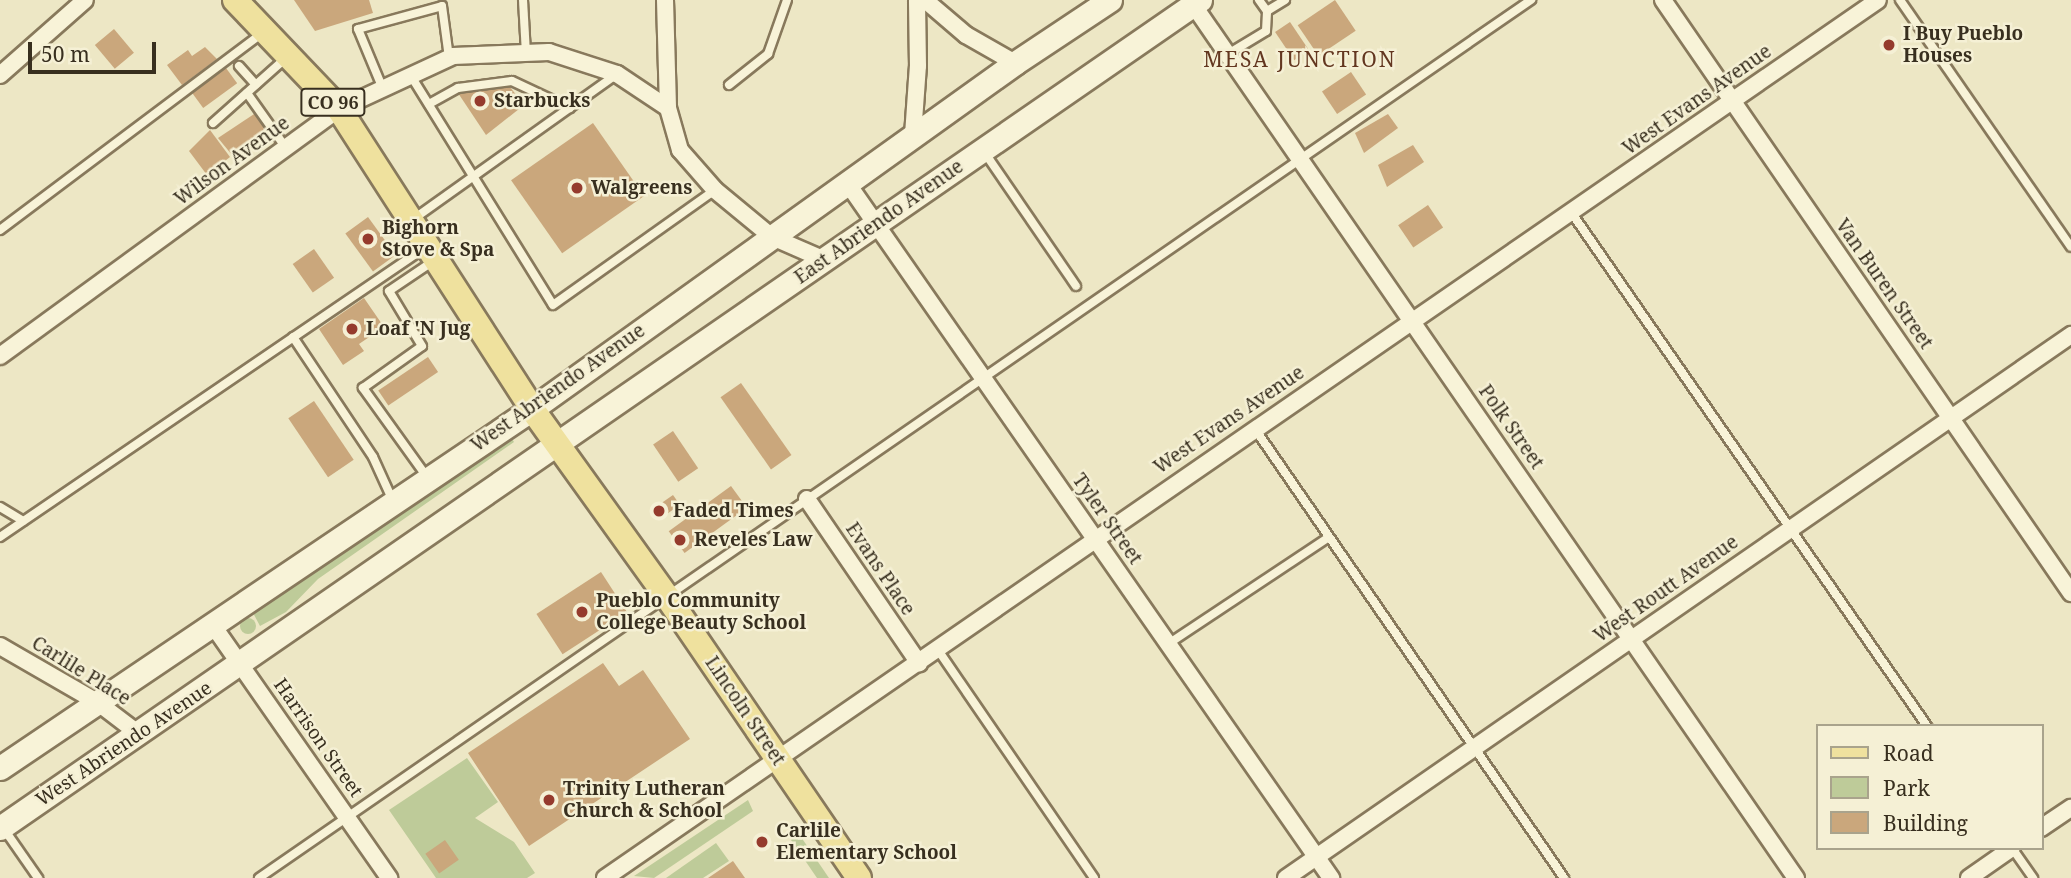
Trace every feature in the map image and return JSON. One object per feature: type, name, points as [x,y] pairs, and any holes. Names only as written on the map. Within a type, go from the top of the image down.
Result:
[{"type":"main road","name":"CO 96","points":[[235,0],[340,109],[532,409]]},
{"type":"main road","name":"West Abriendo Avenue","points":[[0,768],[427,477],[532,409],[913,135],[1110,0]]},
{"type":"main road","name":"East Abriendo Avenue","points":[[556,443],[825,260],[1195,2]]},
{"type":"main road","name":"Lincoln Street","points":[[532,409],[668,598],[859,878]]},
{"type":"main road","name":"West Abriendo Avenue","points":[[1,827],[241,666],[556,443]]},
{"type":"street","points":[[0,75],[85,0]]},
{"type":"street","points":[[664,0],[668,108],[680,150],[715,190],[772,237],[825,260]]},
{"type":"street","points":[[913,135],[918,66],[917,0]]},
{"type":"street","points":[[925,0],[966,35],[1015,63]]},
{"type":"street","name":"Van Buren Street","points":[[1662,0],[2071,593]]},
{"type":"street","name":"West Evans Avenue","points":[[605,878],[938,650],[1094,537],[1413,322],[1878,0]]},
{"type":"street","name":"Polk Street","points":[[1195,2],[1228,54],[1797,878]]},
{"type":"street","name":"Wilson Avenue","points":[[0,356],[340,109],[449,58],[549,52],[617,74],[668,108]]},
{"type":"street","name":"Tyler Street","points":[[848,184],[1331,878]]},
{"type":"street","name":"West Routt Avenue","points":[[1286,878],[2071,335]]},
{"type":"street","name":"Evans Place","points":[[807,499],[919,663]]},
{"type":"street","name":"Harrison Street","points":[[212,624],[389,878]]},
{"type":"street","name":"Carlile Place","points":[[0,646],[97,702],[139,734]]},
{"type":"street","points":[[2043,827],[2071,808]]},
{"type":"street","points":[[1969,878],[2009,850]]},
{"type":"lane","points":[[523,0],[526,53]]},
{"type":"lane","points":[[729,85],[768,54],[787,0]]},
{"type":"lane","points":[[1228,54],[1266,31],[1268,11],[1259,0]]},
{"type":"lane","points":[[1268,11],[1285,0]]},
{"type":"lane","points":[[259,878],[1531,0]]},
{"type":"lane","points":[[1900,0],[2071,247]]},
{"type":"lane","points":[[383,89],[358,29],[442,6],[449,58]]},
{"type":"lane","points":[[0,230],[264,31]]},
{"type":"lane","points":[[213,123],[289,56]]},
{"type":"lane","points":[[239,66],[256,85]]},
{"type":"lane","points":[[412,220],[617,74]]},
{"type":"lane","points":[[411,76],[553,304],[715,190]]},
{"type":"lane","points":[[429,104],[458,88],[512,81],[570,108]]},
{"type":"lane","points":[[247,93],[286,148]]},
{"type":"lane","points":[[982,150],[1076,286]]},
{"type":"lane","points":[[1571,212],[1926,724]]},
{"type":"lane","points":[[0,537],[293,337],[433,252]]},
{"type":"lane","points":[[427,477],[363,388],[422,346],[389,291],[433,252]]},
{"type":"lane","points":[[293,337],[373,457],[393,501]]},
{"type":"lane","points":[[1255,429],[1564,878]]},
{"type":"lane","points":[[0,507],[23,521]]},
{"type":"lane","points":[[1168,644],[1329,537]]},
{"type":"lane","points":[[938,650],[1094,878]]},
{"type":"lane","points":[[1,827],[38,878]]},
{"type":"lane","points":[[2013,850],[2033,878]]},
{"type":"green space","points":[[509,434],[514,442],[318,579],[286,612],[260,626],[252,611]]},
{"type":"green space","points":[[245,618],[251,618],[256,626],[254,632],[245,634],[240,629],[240,623]]},
{"type":"green space","points":[[467,758],[498,802],[475,818],[514,842],[535,873],[527,878],[436,878],[389,810]]},
{"type":"green space","points":[[748,800],[753,811],[654,878],[634,876]]},
{"type":"green space","points":[[799,834],[829,878],[817,878],[791,840]]},
{"type":"green space","points":[[716,843],[729,861],[703,878],[666,878]]},
{"type":"building","points":[[294,0],[369,0],[373,13],[315,31]]},
{"type":"building","points":[[1335,0],[1356,31],[1318,56],[1298,25]]},
{"type":"building","points":[[1290,22],[1309,50],[1294,60],[1275,32]]},
{"type":"building","points":[[114,29],[134,53],[115,69],[95,45]]},
{"type":"building","points":[[205,47],[217,59],[182,85],[167,65],[188,50],[192,56]]},
{"type":"building","points":[[226,68],[237,83],[203,108],[192,93]]},
{"type":"building","points":[[1351,72],[1366,94],[1337,114],[1322,92]]},
{"type":"building","points":[[510,87],[524,105],[486,135],[458,93]]},
{"type":"building","points":[[257,112],[266,129],[232,155],[218,138]]},
{"type":"building","points":[[1388,114],[1398,128],[1364,153],[1355,133]]},
{"type":"building","name":"Walgreens","points":[[593,123],[644,196],[562,253],[511,180]]},
{"type":"building","points":[[210,130],[230,157],[207,175],[189,151]]},
{"type":"building","points":[[1413,145],[1424,162],[1387,187],[1378,165]]},
{"type":"building","points":[[1428,205],[1443,227],[1413,248],[1398,225]]},
{"type":"building","points":[[368,217],[396,255],[373,271],[345,233]]},
{"type":"building","points":[[314,249],[334,278],[313,293],[293,264]]},
{"type":"building","points":[[364,298],[384,327],[359,344],[364,351],[343,365],[319,329]]},
{"type":"building","points":[[428,357],[438,372],[388,405],[378,391]]},
{"type":"building","points":[[741,383],[791,455],[771,469],[721,397]]},
{"type":"building","points":[[314,401],[354,460],[328,477],[288,418]]},
{"type":"building","points":[[673,431],[698,468],[678,482],[653,444]]},
{"type":"building","points":[[731,486],[747,508],[685,553],[669,531]]},
{"type":"building","points":[[673,495],[680,505],[659,519],[653,509]]},
{"type":"building","points":[[601,572],[627,612],[563,654],[536,614]]},
{"type":"building","name":"Trinity Lutheran Church & School","points":[[603,663],[619,686],[643,670],[690,739],[529,846],[468,753]]},
{"type":"building","points":[[445,840],[459,860],[439,873],[425,854]]},
{"type":"building","points":[[733,861],[745,878],[708,878]]},
{"type":"place","name":"I Buy Pueblo Houses","points":[[1889,45]]},
{"type":"place","name":"Starbucks","points":[[480,101]]},
{"type":"place","name":"Walgreens","points":[[577,188]]},
{"type":"place","name":"Bighorn Stove & Spa","points":[[368,239]]},
{"type":"place","name":"Loaf 'N Jug","points":[[352,329]]},
{"type":"place","name":"Faded Times","points":[[659,511]]},
{"type":"place","name":"Reveles Law","points":[[680,540]]},
{"type":"place","name":"Pueblo Community College Beauty School","points":[[582,612]]},
{"type":"place","name":"Trinity Lutheran Church & School","points":[[549,800]]},
{"type":"place","name":"Carlile Elementary School","points":[[762,842]]},
{"type":"district","name":"MESA JUNCTION","points":[[1300,59]]}]
